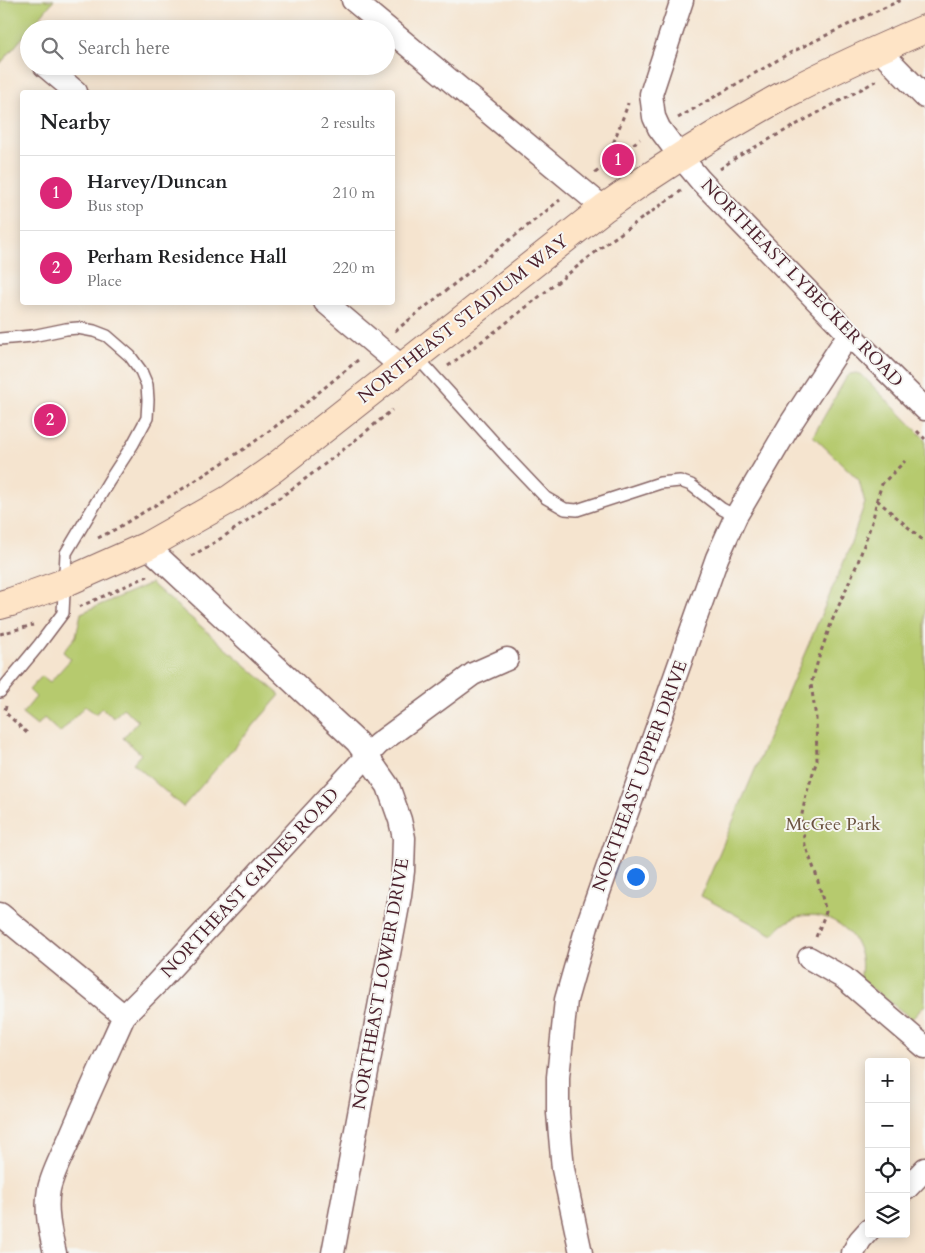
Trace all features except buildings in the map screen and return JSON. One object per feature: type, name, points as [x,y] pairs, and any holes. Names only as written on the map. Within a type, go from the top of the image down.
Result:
[{"type":"main road","name":"NORTHEAST STADIUM WAY","points":[[0,605],[64,583],[147,546],[230,499],[274,468],[604,208],[680,156],[785,95],[878,49],[925,29]]},
{"type":"street","points":[[353,0],[377,20]]},
{"type":"street","points":[[659,128],[654,117],[651,94],[682,0]]},
{"type":"street","points":[[395,35],[604,208]]},
{"type":"street","points":[[878,49],[925,97]]},
{"type":"street","points":[[56,75],[74,90]]},
{"type":"street","name":"NORTHEAST LYBECKER ROAD","points":[[659,128],[700,180],[849,334],[925,409]]},
{"type":"street","points":[[328,305],[376,346],[409,362]]},
{"type":"street","name":"NORTHEAST UPPER DRIVE","points":[[581,1253],[564,1169],[558,1113],[558,1077],[566,1000],[591,914],[717,558],[736,516],[791,424],[849,334]]},
{"type":"street","name":"NORTHEAST LOWER DRIVE","points":[[147,546],[357,742],[388,786],[400,820],[404,838],[403,870],[398,905],[333,1253]]},
{"type":"street","name":"NORTHEAST GAINES ROAD","points":[[124,1016],[156,984],[378,744],[473,674],[507,659]]},
{"type":"street","points":[[0,914],[124,1016],[49,1188],[48,1210],[55,1253]]},
{"type":"street","points":[[809,958],[844,978],[925,1047]]},
{"type":"street","points":[[910,1185],[925,1169]]},
{"type":"street","points":[[853,1253],[865,1234]]},
{"type":"lane","points":[[0,339],[78,328],[107,336],[130,356],[141,371],[147,385],[148,400],[147,418],[66,553],[63,613],[0,692]]},
{"type":"lane","points":[[409,362],[540,491],[552,502],[565,509],[577,510],[660,483],[680,481],[691,485],[722,509],[736,516]]},
{"type":"path","points":[[66,553],[114,530],[250,445],[295,412],[578,186],[639,140],[788,54],[901,0]]},
{"type":"path","points":[[720,176],[720,169],[738,157],[877,81],[884,80]]},
{"type":"path","points":[[809,958],[826,912],[816,874],[804,844],[801,819],[806,794],[817,760],[816,718],[811,684],[832,621],[858,562],[882,484],[906,460]]},
{"type":"path","points":[[877,499],[925,542]]},
{"type":"path","points":[[0,634],[83,606],[150,575]]},
{"type":"green space","points":[[0,0],[54,0],[37,20],[20,20],[20,41],[0,64]]},
{"type":"green space","name":"McGee Park","points":[[850,374],[862,375],[925,439],[925,1005],[912,1019],[860,979],[861,960],[857,944],[847,931],[834,921],[818,916],[802,916],[787,922],[773,935],[701,896],[845,559],[865,503],[859,480],[813,436],[846,378]]},
{"type":"green space","points":[[151,583],[280,695],[183,807],[133,763],[141,754],[123,738],[138,721],[123,708],[114,718],[102,708],[96,714],[85,706],[60,733],[44,718],[37,726],[22,714],[36,697],[29,690],[42,676],[50,682],[71,659],[63,652],[76,636],[81,613]]},
{"type":"place","name":"Harvey/Duncan","points":[[618,160]]},
{"type":"place","name":"Perham Residence Hall","points":[[50,420]]}]
